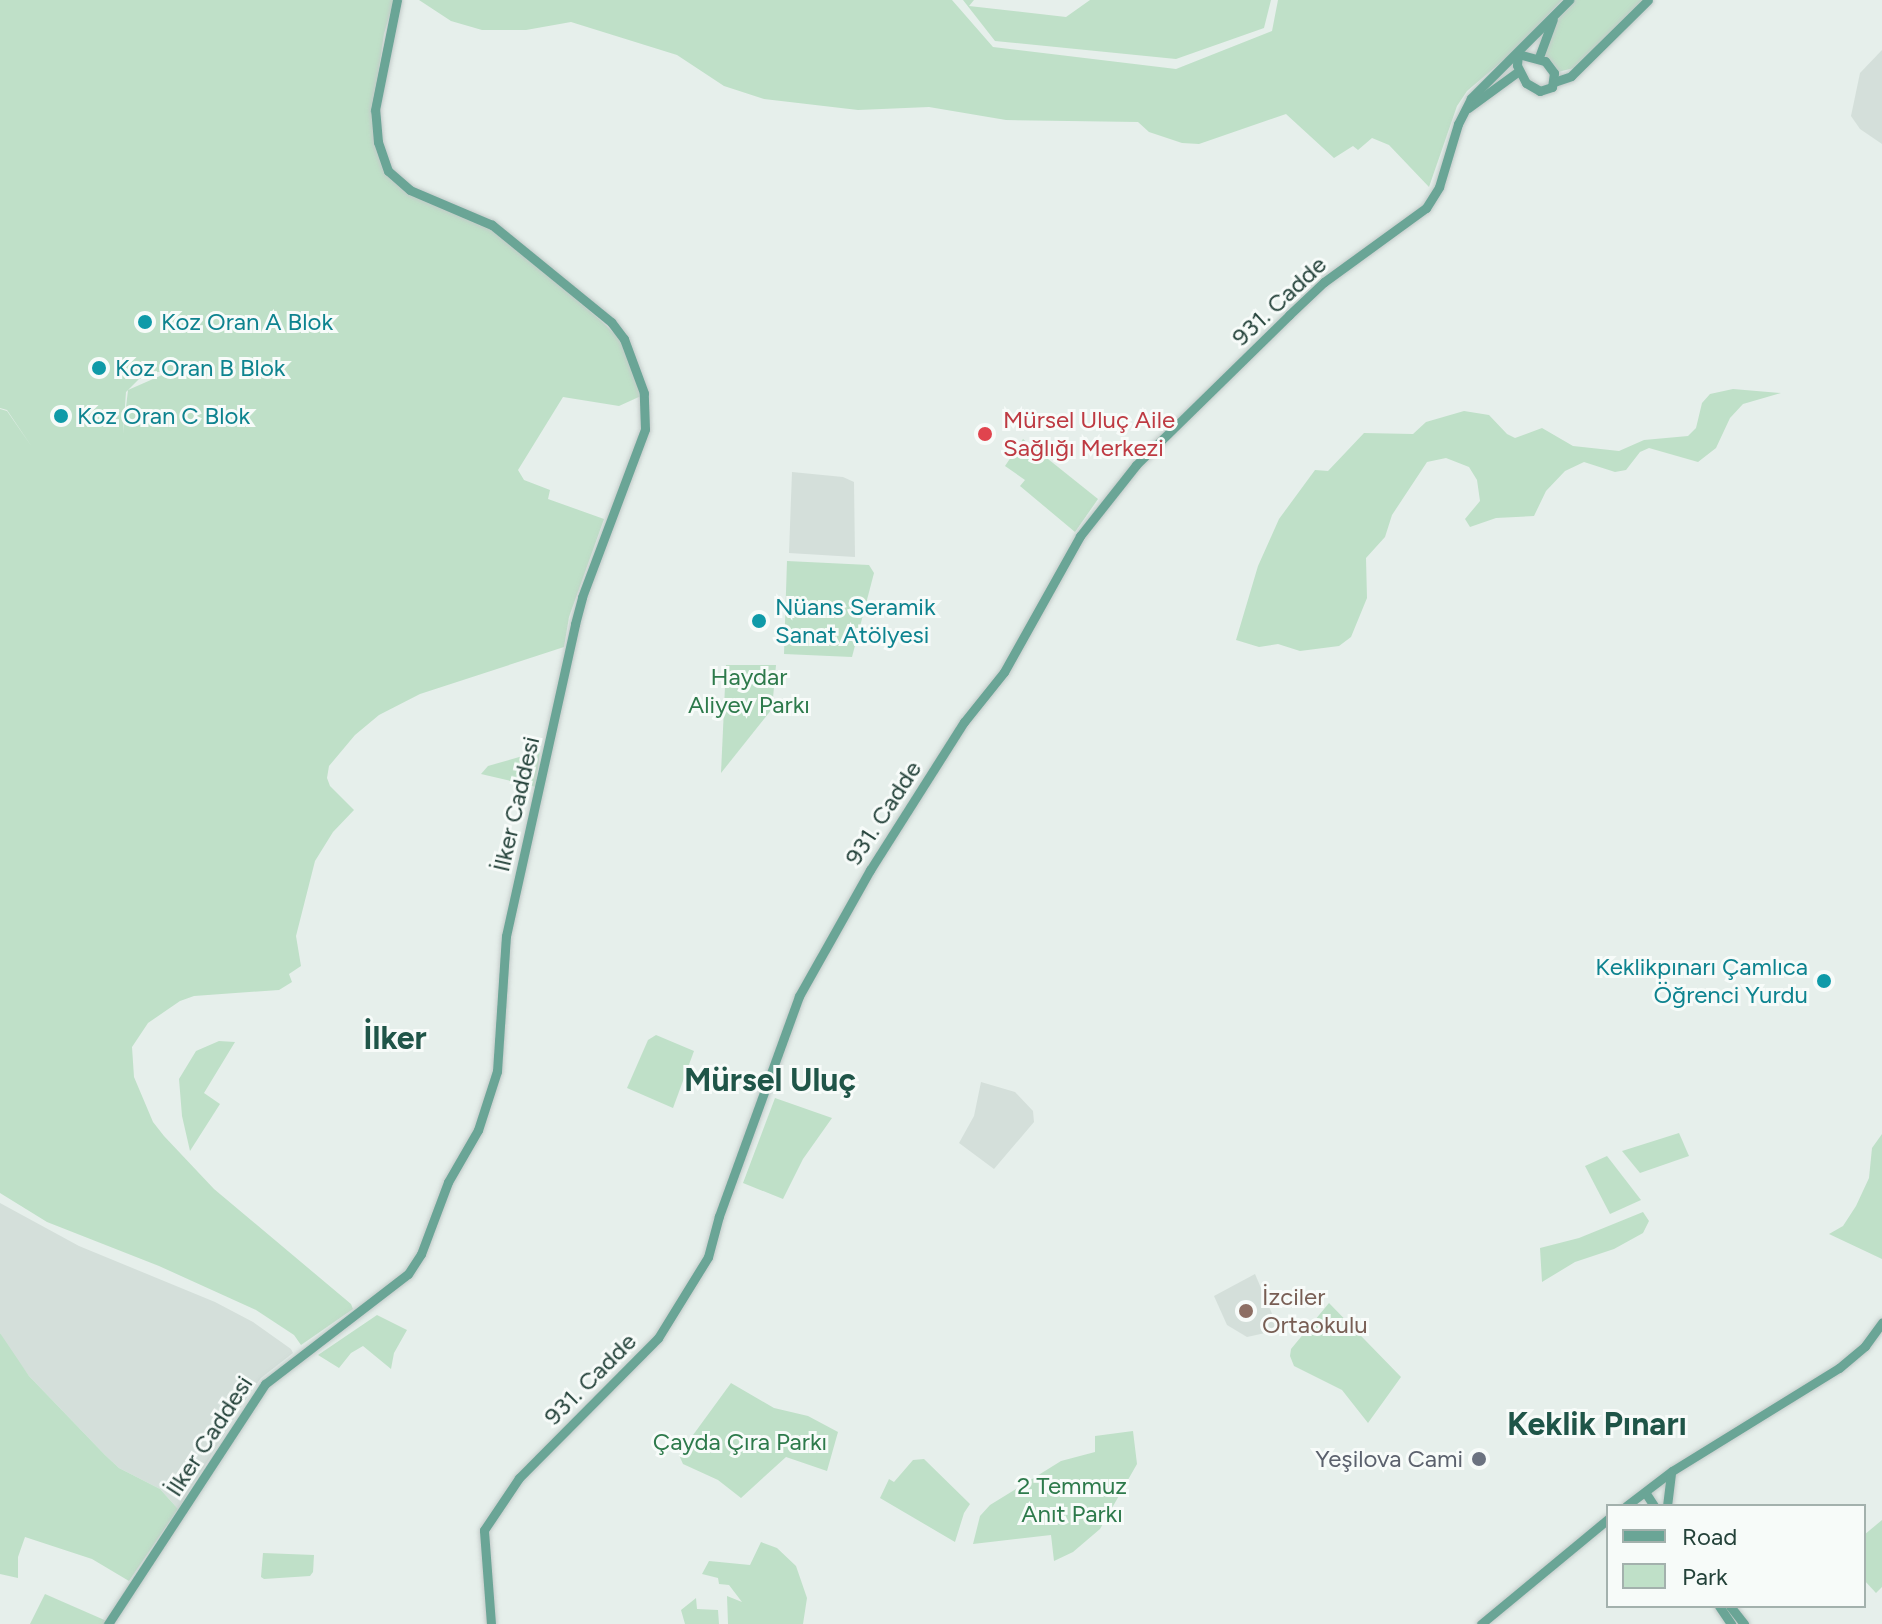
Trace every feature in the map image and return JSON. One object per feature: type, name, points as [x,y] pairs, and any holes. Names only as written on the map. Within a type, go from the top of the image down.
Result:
[{"type":"main road","name":"931. Cadde","points":[[491,1624],[484,1530],[519,1478],[658,1338],[708,1257],[719,1216],[799,996],[870,870],[964,722],[1004,672],[1080,536],[1136,465],[1289,315],[1324,282],[1431,203],[1465,110],[1490,77],[1518,54],[1569,0]]},
{"type":"main road","points":[[1554,82],[1554,73],[1539,57],[1518,54],[1519,71],[1526,83],[1537,90],[1548,90],[1554,82],[1571,76],[1648,0]]},
{"type":"main road","name":"İlker Caddesi","points":[[108,1624],[265,1384],[408,1274],[421,1254],[448,1182],[478,1130],[497,1071],[506,936],[575,624],[582,597],[645,429],[644,393],[624,339],[611,322],[492,225],[410,190],[388,171],[378,142],[375,110],[397,1]]},
{"type":"main road","points":[[1539,57],[1557,12]]},
{"type":"main road","points":[[1465,110],[1519,71]]},
{"type":"main road","points":[[1629,1504],[1672,1471],[1839,1368],[1865,1346],[1882,1323]]},
{"type":"main road","points":[[1665,1504],[1672,1471]]},
{"type":"main road","points":[[1648,1490],[1653,1504]]},
{"type":"main road","points":[[1648,1490],[1663,1504]]},
{"type":"main road","points":[[1481,1624],[1606,1521]]},
{"type":"main road","points":[[1732,1608],[1744,1624]]},
{"type":"shaded area","points":[[1882,50],[1882,144],[1860,129],[1851,116],[1860,73]]},
{"type":"shaded area","points":[[792,472],[843,477],[854,482],[855,557],[789,553]]},
{"type":"shaded area","points":[[981,1082],[1015,1092],[1033,1111],[1034,1122],[994,1169],[959,1143],[974,1116]]},
{"type":"shaded area","points":[[0,1203],[79,1246],[215,1302],[253,1322],[291,1349],[293,1353],[261,1378],[248,1396],[178,1509],[160,1489],[119,1468],[105,1455],[29,1376],[4,1342],[0,1333]]},
{"type":"shaded area","name":"İzciler Ortaokulu","points":[[1255,1274],[1279,1330],[1247,1337],[1227,1325],[1214,1296]]},
{"type":"green space","points":[[0,0],[394,0],[384,34],[373,110],[391,176],[491,227],[600,320],[620,339],[641,396],[619,406],[563,397],[518,470],[524,480],[550,490],[548,499],[604,519],[569,617],[564,647],[420,694],[379,715],[355,735],[329,766],[327,778],[330,786],[354,810],[333,832],[315,861],[296,936],[301,966],[289,974],[292,982],[279,990],[194,996],[180,1001],[148,1023],[132,1047],[134,1077],[153,1122],[164,1136],[214,1189],[351,1304],[353,1309],[301,1345],[294,1335],[256,1310],[159,1266],[47,1222],[0,1193],[0,409],[7,411],[32,447],[7,410],[0,408]],"holes":[[[157,372],[169,372],[128,390],[139,379]]]},
{"type":"green space","points":[[419,0],[952,0],[993,47],[1176,69],[1272,31],[1278,0],[1562,0],[1513,52],[1467,91],[1457,106],[1429,187],[1389,145],[1372,138],[1358,150],[1353,146],[1334,158],[1286,114],[1199,144],[1182,143],[1149,132],[1138,122],[1006,120],[929,107],[858,110],[764,99],[724,86],[677,55],[571,22],[526,30],[482,30],[451,21]]},
{"type":"green space","points":[[963,0],[974,0],[969,6],[1066,17],[1090,0],[1271,0],[1264,28],[1176,59],[995,41]]},
{"type":"green space","points":[[1569,0],[1648,0],[1582,66],[1554,73],[1541,48]]},
{"type":"green space","points":[[1733,389],[1781,393],[1743,404],[1730,418],[1716,448],[1698,462],[1649,448],[1640,452],[1626,470],[1615,472],[1584,462],[1565,471],[1546,491],[1534,516],[1496,518],[1470,527],[1465,519],[1480,501],[1477,480],[1469,467],[1446,458],[1427,462],[1392,515],[1385,537],[1366,558],[1367,598],[1351,637],[1339,646],[1300,651],[1278,644],[1259,647],[1236,640],[1258,566],[1279,519],[1315,470],[1328,471],[1364,433],[1413,434],[1426,422],[1464,411],[1489,415],[1515,438],[1542,428],[1573,446],[1619,451],[1644,440],[1688,436],[1696,428],[1702,403],[1710,394]]},
{"type":"green space","points":[[1023,439],[1098,499],[1075,532],[1020,486],[1025,480],[1005,466]]},
{"type":"green space","points":[[787,561],[869,565],[874,573],[852,657],[784,654]]},
{"type":"green space","name":"Haydar Aliyev Parkı","points":[[726,665],[776,665],[772,709],[721,773]]},
{"type":"green space","points":[[540,751],[536,787],[481,774],[488,766]]},
{"type":"green space","points":[[656,1035],[694,1051],[673,1108],[627,1088],[648,1040]]},
{"type":"green space","points":[[219,1041],[235,1042],[204,1093],[220,1104],[190,1151],[182,1116],[179,1079],[196,1051]]},
{"type":"green space","points":[[775,1098],[832,1118],[803,1159],[783,1199],[743,1183]]},
{"type":"green space","points":[[1679,1133],[1689,1156],[1640,1173],[1622,1151]]},
{"type":"green space","points":[[1882,1134],[1882,1259],[1829,1234],[1843,1226],[1856,1206],[1869,1178],[1872,1148]]},
{"type":"green space","points":[[1607,1156],[1641,1200],[1610,1214],[1585,1166]]},
{"type":"green space","points":[[1643,1212],[1649,1221],[1643,1233],[1614,1249],[1575,1262],[1542,1282],[1540,1248],[1579,1238]]},
{"type":"green space","points":[[1329,1303],[1401,1377],[1368,1423],[1342,1390],[1294,1366],[1290,1356],[1291,1349]]},
{"type":"green space","points":[[377,1315],[407,1330],[394,1353],[391,1369],[363,1346],[351,1353],[339,1368],[318,1355]]},
{"type":"green space","points":[[0,1333],[29,1376],[105,1455],[119,1468],[160,1489],[178,1509],[129,1581],[92,1559],[25,1537],[18,1557],[18,1578],[0,1574]]},
{"type":"green space","name":"Çayda Çıra Parkı","points":[[731,1383],[774,1408],[808,1416],[838,1432],[827,1471],[786,1457],[741,1498],[718,1480],[683,1464],[679,1455]]},
{"type":"green space","name":"2 Temmuz Anıt Parkı","points":[[1133,1431],[1137,1464],[1100,1529],[1073,1552],[1054,1561],[1051,1535],[973,1544],[980,1516],[990,1505],[1061,1461],[1095,1452],[1095,1436]]},
{"type":"green space","points":[[924,1459],[970,1504],[955,1542],[880,1498],[889,1479],[894,1482],[913,1460]]},
{"type":"green space","points":[[1882,1520],[1882,1587],[1876,1593],[1866,1582],[1866,1533]]},
{"type":"green space","points":[[761,1542],[777,1548],[796,1566],[807,1598],[803,1624],[728,1624],[727,1596],[742,1602],[729,1585],[719,1584],[718,1578],[702,1574],[709,1561],[750,1565]]},
{"type":"green space","points":[[263,1553],[314,1555],[313,1572],[310,1576],[264,1579],[261,1577]]},
{"type":"green space","points":[[45,1594],[109,1622],[113,1624],[30,1624]]},
{"type":"green space","points":[[696,1598],[697,1609],[718,1610],[719,1624],[685,1624],[681,1610]]},
{"type":"place","name":"Koz Oran A Blok","points":[[145,322]]},
{"type":"place","name":"Koz Oran B Blok","points":[[99,368]]},
{"type":"place","name":"Koz Oran C Blok","points":[[61,416]]},
{"type":"place","name":"Mürsel Uluç Aile Sağlığı Merkezi","points":[[985,434]]},
{"type":"place","name":"Nüans Seramik Sanat Atölyesi","points":[[759,621]]},
{"type":"place","name":"Keklikpınarı Çamlıca Öğrenci Yurdu","points":[[1824,981]]},
{"type":"place","name":"İzciler Ortaokulu","points":[[1246,1311]]},
{"type":"place","name":"Yeşilova Cami","points":[[1479,1459]]},
{"type":"district","name":"İlker","points":[[395,1038]]},
{"type":"district","name":"Mürsel Uluç","points":[[770,1080]]},
{"type":"district","name":"Keklik Pınarı","points":[[1597,1424]]}]
